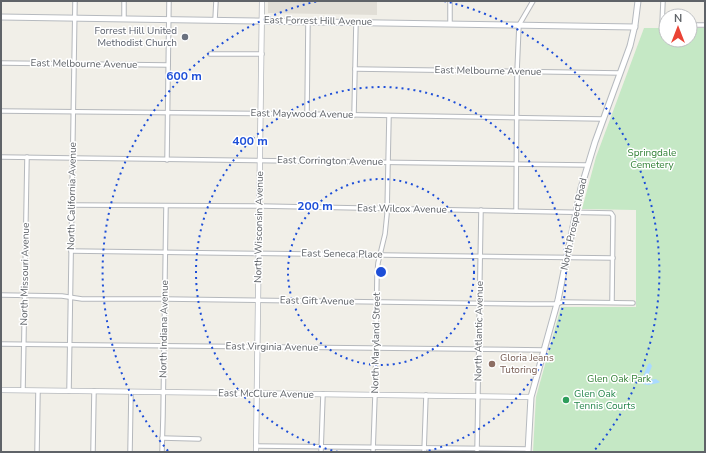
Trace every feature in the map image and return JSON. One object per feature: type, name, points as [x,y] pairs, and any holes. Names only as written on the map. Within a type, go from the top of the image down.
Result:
[{"type":"main road","name":"North Prospect Road","points":[[528,451],[530,397],[557,304],[581,188],[587,165],[630,46],[635,27],[638,1]]},
{"type":"main road","name":"East Forrest Hill Avenue","points":[[1,17],[635,27]]},
{"type":"street","name":"North California Avenue","points":[[69,391],[75,1]]},
{"type":"street","points":[[124,1],[124,19]]},
{"type":"street","points":[[167,160],[169,1]]},
{"type":"street","points":[[215,20],[216,1]]},
{"type":"street","name":"North Wisconsin Avenue","points":[[256,452],[262,1]]},
{"type":"street","points":[[450,1],[450,24]]},
{"type":"street","points":[[516,211],[516,118],[519,25],[533,1]]},
{"type":"street","points":[[307,114],[308,21]]},
{"type":"street","points":[[354,115],[356,22]]},
{"type":"street","points":[[210,54],[262,54]]},
{"type":"street","name":"East Melbourne Avenue","points":[[1,63],[168,65]]},
{"type":"street","name":"East Melbourne Avenue","points":[[355,69],[620,74]]},
{"type":"street","name":"East Maywood Avenue","points":[[1,111],[261,113],[604,119]]},
{"type":"street","name":"North Maryland Street","points":[[373,452],[377,268],[388,209],[388,116]]},
{"type":"street","name":"East Corrington Avenue","points":[[1,157],[587,165]]},
{"type":"street","name":"North Missouri Avenue","points":[[23,390],[27,157]]},
{"type":"street","name":"East Wilcox Avenue","points":[[72,205],[260,206],[610,213],[612,214],[612,258]]},
{"type":"street","name":"North Indiana Avenue","points":[[162,452],[166,206]]},
{"type":"street","name":"North Atlantic Avenue","points":[[477,450],[481,210]]},
{"type":"street","name":"East Seneca Place","points":[[72,252],[612,258]]},
{"type":"street","points":[[612,258],[612,302]]},
{"type":"street","name":"East Gift Avenue","points":[[1,295],[59,296],[82,299],[557,304],[562,302],[633,303]]},
{"type":"street","name":"East Virginia Avenue","points":[[1,344],[544,350]]},
{"type":"street","name":"East McClure Avenue","points":[[1,390],[530,397]]},
{"type":"street","points":[[37,452],[38,391]]},
{"type":"street","points":[[93,452],[94,391]]},
{"type":"street","points":[[130,452],[131,392]]},
{"type":"street","points":[[321,452],[323,394]]},
{"type":"street","points":[[424,450],[426,395]]},
{"type":"street","points":[[162,438],[199,439]]},
{"type":"street","points":[[256,446],[322,446],[424,450],[528,451]]},
{"type":"shaded area","points":[[268,1],[377,1],[377,15],[268,13]]},
{"type":"green space","points":[[644,28],[658,28],[658,48],[698,48],[698,28],[705,28],[705,452],[533,452],[536,397],[561,307],[636,307],[636,210],[582,209],[596,157]]},
{"type":"water","points":[[650,363],[652,366],[647,378],[648,380],[656,379],[660,382],[648,385],[643,384],[642,379],[648,364]]},
{"type":"place","name":"Forrest Hill United Methodist Church","points":[[185,37]]},
{"type":"place","name":"Gloria Jeans Tutoring","points":[[492,364]]},
{"type":"place","name":"Glen Oak Tennis Courts","points":[[566,400]]},
{"type":"park label","name":"Springdale Cemetery","points":[[652,158]]},
{"type":"park label","name":"Glen Oak Park","points":[[619,379]]}]
